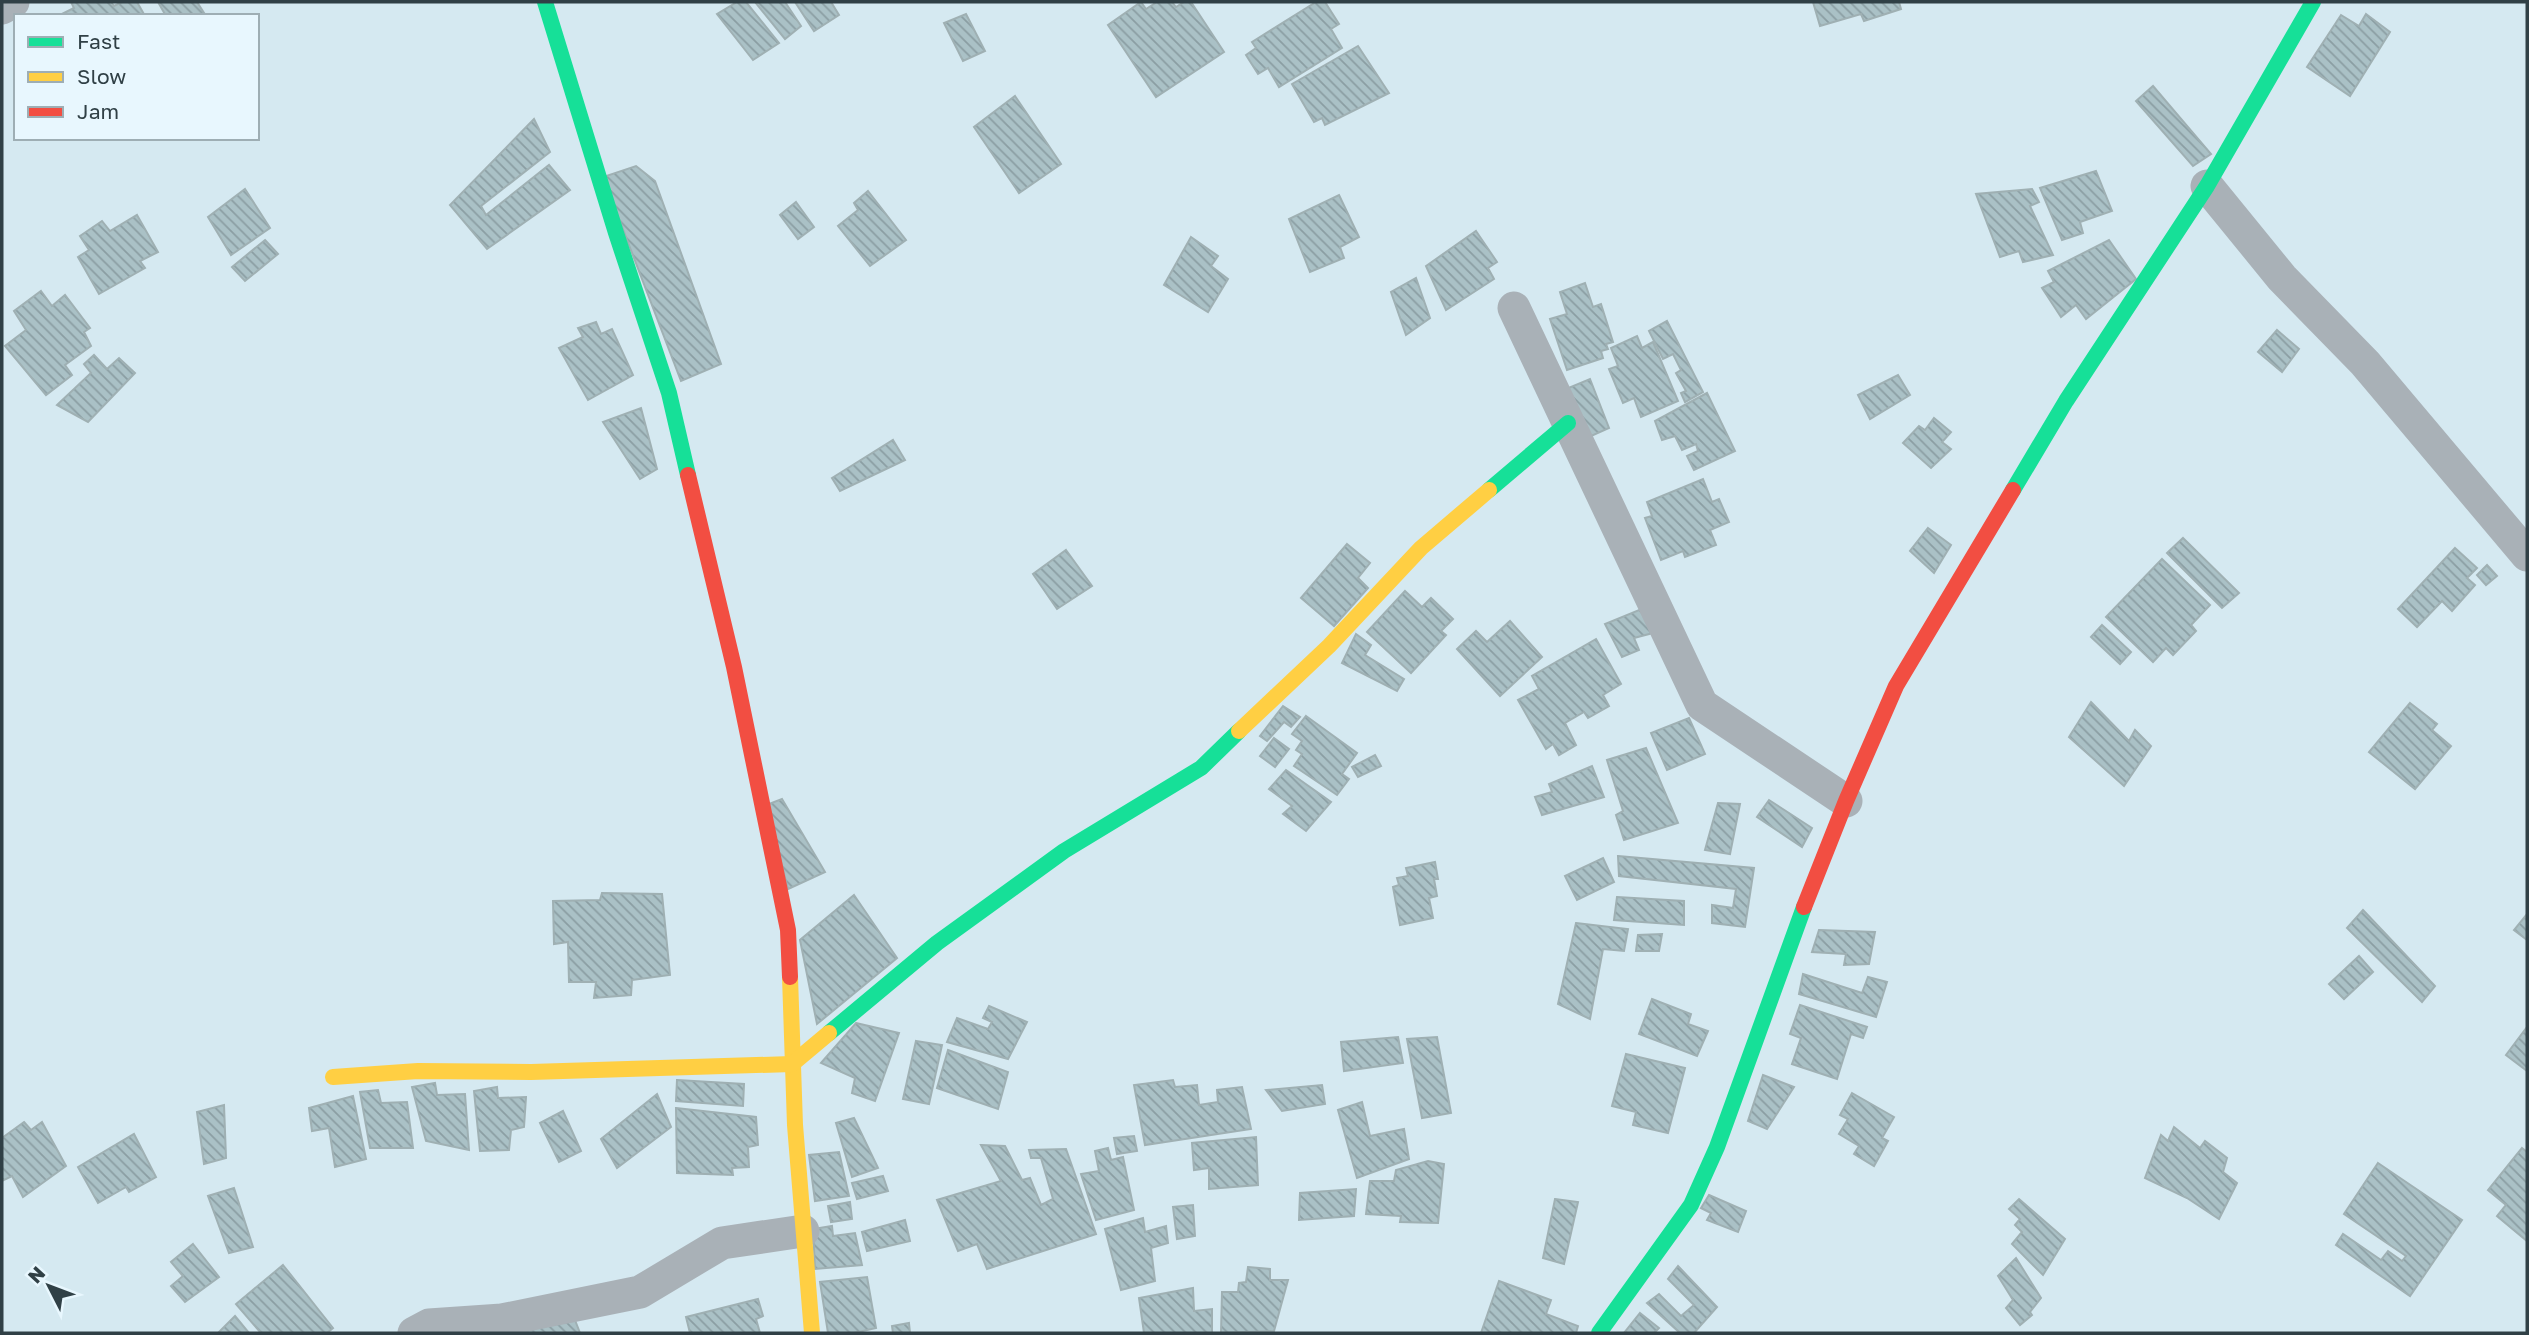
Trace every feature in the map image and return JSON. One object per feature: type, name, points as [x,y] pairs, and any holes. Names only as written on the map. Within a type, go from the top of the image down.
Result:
[{"type":"street","points":[[545,2],[616,233],[669,393],[737,680],[788,930],[792,1064],[812,1333]]},
{"type":"street","points":[[1600,1333],[1691,1205],[1717,1147],[1787,951],[1846,801],[1896,686],[2066,401],[2207,186],[2312,2]]},
{"type":"street","points":[[2207,186],[2282,278],[2365,363],[2527,555]]},
{"type":"street","points":[[1514,308],[1702,705],[1846,801]]},
{"type":"street","points":[[333,1077],[418,1071],[531,1072],[792,1064],[937,943],[1065,851],[1201,768],[1329,646],[1421,548],[1568,423]]},
{"type":"street","points":[[414,1333],[429,1325],[502,1320],[640,1292],[722,1243],[803,1231]]},
{"type":"building","points":[[71,2],[111,2],[114,6],[122,2],[137,2],[144,14],[62,14],[74,8]]},
{"type":"building","points":[[158,2],[197,2],[205,14],[165,14]]},
{"type":"building","points":[[737,2],[746,2],[779,43],[753,60],[717,14]]},
{"type":"building","points":[[755,2],[785,2],[801,26],[785,39]]},
{"type":"building","points":[[795,2],[831,2],[839,15],[814,31]]},
{"type":"building","points":[[1141,2],[1146,9],[1157,2],[1172,2],[1176,7],[1184,2],[1191,2],[1224,52],[1156,97],[1108,25]]},
{"type":"building","points":[[1316,2],[1325,2],[1339,24],[1331,29],[1342,48],[1279,87],[1268,68],[1258,74],[1246,55],[1256,48],[1252,42]]},
{"type":"building","points":[[1813,2],[1899,2],[1901,9],[1864,21],[1861,14],[1820,26]]},
{"type":"building","points":[[966,14],[985,51],[963,61],[944,23]]},
{"type":"building","points":[[2366,14],[2390,32],[2350,96],[2307,67],[2341,15],[2359,26]]},
{"type":"building","points":[[1358,46],[1389,93],[1325,125],[1322,118],[1314,122],[1292,84]]},
{"type":"building","points":[[2153,86],[2211,154],[2193,166],[2136,101]]},
{"type":"building","points":[[1015,96],[1061,164],[1019,193],[974,127]]},
{"type":"building","points":[[534,119],[550,152],[481,206],[486,215],[549,165],[570,190],[487,249],[450,205]]},
{"type":"building","points":[[636,166],[655,181],[721,364],[681,381],[603,177]]},
{"type":"building","points":[[2096,171],[2112,211],[2080,222],[2083,233],[2062,240],[2040,188]]},
{"type":"building","points":[[245,189],[270,228],[231,255],[208,217]]},
{"type":"building","points":[[2032,189],[2039,202],[2030,206],[2053,255],[2023,262],[2019,251],[2000,257],[1976,194]]},
{"type":"building","points":[[868,191],[906,240],[870,266],[838,226],[858,210],[854,203]]},
{"type":"building","points":[[1339,195],[1359,237],[1340,247],[1344,258],[1310,272],[1289,219]]},
{"type":"building","points":[[796,202],[814,227],[798,239],[780,215]]},
{"type":"building","points":[[137,215],[158,252],[140,261],[145,268],[99,294],[78,257],[89,250],[80,236],[102,221],[110,231]]},
{"type":"building","points":[[1476,231],[1497,262],[1488,268],[1494,279],[1446,310],[1426,266]]},
{"type":"building","points":[[1191,237],[1218,256],[1211,266],[1228,279],[1208,312],[1164,285]]},
{"type":"building","points":[[265,240],[278,254],[245,281],[232,267]]},
{"type":"building","points":[[2109,240],[2136,279],[2086,319],[2076,305],[2061,317],[2042,288],[2054,282],[2048,271]]},
{"type":"building","points":[[1416,278],[1430,318],[1406,335],[1391,292]]},
{"type":"building","points":[[1585,283],[1593,307],[1601,304],[1613,342],[1606,344],[1608,349],[1601,351],[1603,358],[1567,370],[1550,319],[1567,314],[1560,292]]},
{"type":"building","points":[[41,291],[52,306],[65,295],[90,328],[84,332],[91,346],[65,365],[72,375],[46,395],[5,346],[26,330],[14,311]]},
{"type":"building","points":[[1667,321],[1703,392],[1685,402],[1681,393],[1686,391],[1676,373],[1681,370],[1673,354],[1663,359],[1649,331]]},
{"type":"building","points":[[596,322],[601,334],[612,329],[633,375],[588,400],[559,348],[583,337],[578,328]]},
{"type":"building","points":[[2277,330],[2299,349],[2282,372],[2258,352]]},
{"type":"building","points":[[1637,336],[1642,348],[1653,342],[1678,401],[1641,417],[1634,398],[1623,403],[1609,369],[1618,366],[1611,348]]},
{"type":"building","points":[[94,355],[107,369],[119,358],[135,373],[88,422],[57,405],[91,373],[84,364]]},
{"type":"building","points":[[1898,375],[1910,395],[1870,419],[1858,395]]},
{"type":"building","points":[[1590,379],[1609,428],[1589,437],[1566,389]]},
{"type":"building","points":[[1707,393],[1735,451],[1694,470],[1687,456],[1698,451],[1696,444],[1682,450],[1675,436],[1662,440],[1655,421]]},
{"type":"building","points":[[641,408],[657,469],[640,479],[603,422]]},
{"type":"building","points":[[1934,418],[1951,432],[1942,442],[1951,449],[1931,468],[1903,443],[1919,426],[1925,430]]},
{"type":"building","points":[[893,440],[905,460],[840,491],[832,478]]},
{"type":"building","points":[[1703,479],[1712,502],[1719,499],[1729,522],[1710,530],[1716,545],[1685,557],[1683,551],[1661,560],[1645,518],[1652,516],[1647,502]]},
{"type":"building","points":[[1928,528],[1951,545],[1934,573],[1910,551]]},
{"type":"building","points":[[2183,538],[2239,593],[2222,608],[2167,553]]},
{"type":"building","points":[[1347,544],[1370,563],[1358,578],[1368,588],[1334,626],[1301,598]]},
{"type":"building","points":[[2455,548],[2477,568],[2467,578],[2475,585],[2452,611],[2442,601],[2417,627],[2398,609]]},
{"type":"building","points":[[1066,550],[1092,586],[1057,609],[1033,574]]},
{"type":"building","points":[[2162,559],[2210,605],[2191,625],[2196,631],[2173,655],[2166,648],[2153,662],[2106,617]]},
{"type":"building","points":[[2487,565],[2497,576],[2486,585],[2477,575]]},
{"type":"building","points":[[1405,591],[1422,607],[1431,598],[1453,619],[1441,631],[1446,635],[1411,673],[1367,632]]},
{"type":"building","points":[[1644,608],[1653,633],[1634,638],[1639,650],[1622,657],[1605,624]]},
{"type":"building","points":[[1510,621],[1542,657],[1500,696],[1457,649],[1476,631],[1487,642]]},
{"type":"building","points":[[2102,625],[2131,652],[2120,664],[2091,637]]},
{"type":"building","points":[[1356,634],[1371,645],[1365,655],[1404,679],[1397,691],[1342,663]]},
{"type":"building","points":[[1596,639],[1621,684],[1603,695],[1609,706],[1588,718],[1584,712],[1565,723],[1576,745],[1559,755],[1553,744],[1546,749],[1518,700],[1539,689],[1532,676]]},
{"type":"building","points":[[2091,702],[2129,741],[2135,730],[2151,746],[2124,786],[2069,737]]},
{"type":"building","points":[[2410,703],[2437,724],[2432,730],[2451,746],[2415,789],[2369,752]]},
{"type":"building","points":[[1283,706],[1300,717],[1291,727],[1284,722],[1267,741],[1260,736]]},
{"type":"building","points":[[1306,716],[1357,753],[1342,774],[1349,779],[1337,795],[1294,766],[1302,754],[1296,750],[1302,741],[1292,734]]},
{"type":"building","points":[[1689,718],[1705,754],[1667,770],[1651,733]]},
{"type":"building","points":[[1274,738],[1289,749],[1275,767],[1260,756]]},
{"type":"building","points":[[1646,748],[1678,823],[1624,840],[1616,815],[1623,811],[1607,760]]},
{"type":"building","points":[[1375,755],[1381,766],[1358,777],[1352,767]]},
{"type":"building","points":[[1592,766],[1604,797],[1542,815],[1535,797],[1552,792],[1549,784]]},
{"type":"building","points":[[1286,770],[1331,802],[1306,831],[1283,814],[1292,806],[1269,789]]},
{"type":"building","points":[[782,799],[825,872],[788,889],[766,805]]},
{"type":"building","points":[[1769,800],[1812,828],[1802,847],[1757,817]]},
{"type":"building","points":[[1718,803],[1740,804],[1730,854],[1705,850]]},
{"type":"building","points":[[1618,856],[1754,868],[1745,927],[1712,923],[1712,905],[1733,908],[1736,889],[1619,876]]},
{"type":"building","points":[[1603,858],[1614,882],[1577,900],[1565,876]]},
{"type":"building","points":[[1435,862],[1437,896],[1429,898],[1433,918],[1400,925],[1393,887],[1399,885],[1397,878],[1408,876],[1406,868]]},
{"type":"building","points":[[602,893],[662,894],[670,975],[632,980],[631,995],[594,998],[596,982],[569,982],[568,942],[554,944],[553,901],[600,900]]},
{"type":"building","points":[[854,895],[897,958],[817,1024],[800,940]]},
{"type":"building","points":[[1617,897],[1684,901],[1684,925],[1614,920]]},
{"type":"building","points":[[2363,910],[2435,986],[2422,1002],[2347,928]]},
{"type":"building","points":[[2527,914],[2527,940],[2514,930]]},
{"type":"building","points":[[1576,923],[1628,929],[1624,951],[1603,949],[1590,1019],[1558,1004]]},
{"type":"building","points":[[1819,930],[1875,932],[1869,964],[1844,965],[1846,954],[1812,952]]},
{"type":"building","points":[[1662,934],[1659,951],[1636,951],[1638,935]]},
{"type":"building","points":[[2359,956],[2373,972],[2344,999],[2329,984]]},
{"type":"building","points":[[1803,974],[1862,993],[1868,977],[1887,982],[1876,1017],[1799,994]]},
{"type":"building","points":[[1652,999],[1691,1014],[1688,1024],[1708,1031],[1697,1056],[1639,1034]]},
{"type":"building","points":[[1800,1005],[1867,1027],[1863,1038],[1851,1034],[1837,1079],[1792,1064],[1801,1038],[1790,1034]]},
{"type":"building","points":[[989,1006],[1027,1022],[1008,1059],[947,1042],[957,1018],[988,1029],[992,1022],[983,1018]]},
{"type":"building","points":[[856,1023],[899,1033],[875,1101],[852,1093],[855,1078],[821,1063]]},
{"type":"building","points":[[2527,1027],[2527,1071],[2506,1055]]},
{"type":"building","points":[[1398,1037],[1403,1063],[1344,1071],[1341,1042]]},
{"type":"building","points":[[1437,1037],[1451,1113],[1422,1118],[1407,1039]]},
{"type":"building","points":[[916,1041],[942,1045],[929,1104],[903,1099]]},
{"type":"building","points":[[948,1050],[1008,1072],[998,1109],[937,1088]]},
{"type":"building","points":[[1626,1054],[1685,1068],[1668,1133],[1633,1125],[1636,1112],[1612,1106]]},
{"type":"building","points":[[1763,1075],[1794,1087],[1767,1129],[1748,1121]]},
{"type":"building","points":[[677,1080],[744,1084],[743,1106],[676,1101]]},
{"type":"building","points":[[1173,1080],[1175,1087],[1197,1085],[1199,1105],[1218,1102],[1217,1090],[1242,1087],[1251,1129],[1145,1145],[1134,1085]]},
{"type":"building","points":[[435,1083],[437,1095],[465,1094],[469,1150],[426,1141],[412,1087]]},
{"type":"building","points":[[1322,1085],[1325,1104],[1282,1111],[1266,1090]]},
{"type":"building","points":[[497,1087],[498,1098],[526,1097],[524,1127],[511,1130],[509,1150],[480,1151],[474,1091]]},
{"type":"building","points":[[378,1090],[381,1103],[407,1102],[413,1148],[370,1148],[360,1092]]},
{"type":"building","points":[[1852,1093],[1894,1117],[1882,1138],[1888,1141],[1874,1166],[1854,1154],[1859,1146],[1839,1134],[1848,1119],[1840,1115]]},
{"type":"building","points":[[657,1094],[671,1127],[617,1168],[601,1139]]},
{"type":"building","points":[[353,1096],[366,1159],[335,1167],[329,1128],[312,1131],[309,1108]]},
{"type":"building","points":[[1362,1102],[1370,1136],[1404,1129],[1409,1159],[1357,1178],[1338,1110]]},
{"type":"building","points":[[224,1105],[226,1158],[204,1164],[197,1112]]},
{"type":"building","points":[[676,1108],[756,1117],[758,1145],[748,1147],[749,1167],[732,1168],[733,1175],[677,1173]]},
{"type":"building","points":[[563,1111],[581,1151],[559,1162],[540,1123]]},
{"type":"building","points":[[854,1118],[878,1168],[852,1177],[836,1123]]},
{"type":"building","points":[[24,1122],[31,1130],[42,1122],[66,1166],[23,1197],[12,1176],[2,1181],[2,1138]]},
{"type":"building","points":[[2174,1127],[2200,1148],[2205,1141],[2227,1158],[2223,1172],[2237,1183],[2219,1219],[2187,1198],[2145,1178],[2161,1135],[2168,1141]]},
{"type":"building","points":[[134,1134],[156,1177],[129,1192],[126,1187],[98,1203],[78,1167]]},
{"type":"building","points":[[1134,1136],[1137,1151],[1117,1154],[1114,1138]]},
{"type":"building","points":[[1256,1137],[1258,1185],[1209,1189],[1209,1168],[1194,1170],[1192,1143]]},
{"type":"building","points":[[981,1145],[1005,1146],[1022,1180],[1030,1178],[1041,1205],[1053,1199],[1041,1158],[1031,1158],[1029,1150],[1066,1149],[1096,1234],[987,1269],[977,1244],[958,1251],[937,1200],[1001,1181]]},
{"type":"building","points":[[1108,1148],[1111,1160],[1123,1157],[1134,1210],[1096,1220],[1081,1174],[1099,1171],[1095,1151]]},
{"type":"building","points":[[2522,1148],[2527,1152],[2527,1241],[2497,1216],[2506,1205],[2488,1190]]},
{"type":"building","points":[[839,1152],[849,1196],[815,1201],[809,1155]]},
{"type":"building","points":[[1428,1161],[1444,1164],[1438,1223],[1400,1222],[1401,1216],[1366,1214],[1370,1181],[1394,1181],[1396,1170]]},
{"type":"building","points":[[2378,1163],[2462,1220],[2410,1296],[2336,1245],[2343,1234],[2381,1260],[2388,1251],[2402,1261],[2406,1256],[2344,1214]]},
{"type":"building","points":[[883,1176],[888,1191],[857,1199],[852,1183]]},
{"type":"building","points":[[234,1188],[253,1247],[229,1253],[208,1196]]},
{"type":"building","points":[[1356,1189],[1354,1216],[1299,1220],[1300,1193]]},
{"type":"building","points":[[1709,1195],[1746,1211],[1738,1232],[1707,1220],[1711,1213],[1701,1208]]},
{"type":"building","points":[[1555,1199],[1578,1202],[1564,1264],[1543,1258]]},
{"type":"building","points":[[2019,1199],[2065,1239],[2043,1275],[2012,1244],[2022,1232],[2015,1225],[2020,1219],[2009,1209]]},
{"type":"building","points":[[850,1202],[852,1219],[831,1222],[828,1206]]},
{"type":"building","points":[[1193,1205],[1195,1236],[1177,1239],[1173,1207]]},
{"type":"building","points":[[1143,1218],[1145,1232],[1166,1226],[1168,1243],[1151,1248],[1155,1281],[1121,1290],[1105,1229]]},
{"type":"building","points":[[905,1220],[910,1241],[867,1251],[862,1232]]},
{"type":"building","points":[[832,1226],[833,1236],[855,1233],[862,1265],[815,1269],[813,1229]]},
{"type":"building","points":[[193,1244],[219,1277],[185,1302],[171,1286],[183,1276],[171,1262]]},
{"type":"building","points":[[2016,1258],[2041,1298],[2030,1312],[2032,1315],[2020,1325],[2006,1308],[2013,1300],[1998,1276]]},
{"type":"building","points":[[283,1265],[333,1328],[327,1333],[261,1333],[236,1304]]},
{"type":"building","points":[[1678,1266],[1717,1307],[1694,1333],[1680,1333],[1647,1303],[1659,1294],[1681,1316],[1694,1305],[1668,1279]]},
{"type":"building","points":[[1248,1267],[1270,1269],[1270,1280],[1288,1280],[1274,1331],[1221,1333],[1222,1292],[1238,1292],[1239,1283],[1246,1282]]},
{"type":"building","points":[[867,1277],[876,1328],[854,1333],[828,1333],[820,1282]]},
{"type":"building","points":[[1499,1281],[1551,1300],[1546,1314],[1578,1326],[1576,1333],[1481,1333]]},
{"type":"building","points":[[1193,1288],[1194,1311],[1212,1309],[1212,1333],[1144,1333],[1139,1298]]},
{"type":"building","points":[[758,1299],[763,1316],[756,1319],[760,1333],[690,1333],[686,1317]]},
{"type":"building","points":[[1640,1313],[1659,1328],[1654,1333],[1624,1333]]},
{"type":"building","points":[[573,1315],[580,1333],[525,1333],[525,1332]]},
{"type":"building","points":[[235,1316],[249,1333],[218,1333]]},
{"type":"building","points":[[909,1323],[910,1333],[893,1333],[892,1326]]},
{"type":"traffic: fast","points":[[545,2],[616,233],[669,393],[688,475]]},
{"type":"traffic: fast","points":[[2013,490],[2066,401],[2207,186],[2313,2]]},
{"type":"traffic: fast","points":[[1489,490],[1568,423]]},
{"type":"traffic: fast","points":[[829,1033],[937,943],[1064,851],[1201,768],[1239,731]]},
{"type":"traffic: fast","points":[[1599,1333],[1691,1205],[1717,1147],[1804,907]]},
{"type":"traffic: slow","points":[[1239,731],[1329,646],[1421,548],[1489,490]]},
{"type":"traffic: slow","points":[[790,977],[795,1125],[812,1333]]},
{"type":"traffic: slow","points":[[333,1077],[418,1071],[531,1072],[792,1064],[829,1033]]},
{"type":"traffic: jam","points":[[688,475],[734,667],[788,930],[790,977]]},
{"type":"traffic: jam","points":[[1804,907],[1896,686],[2013,490]]}]
